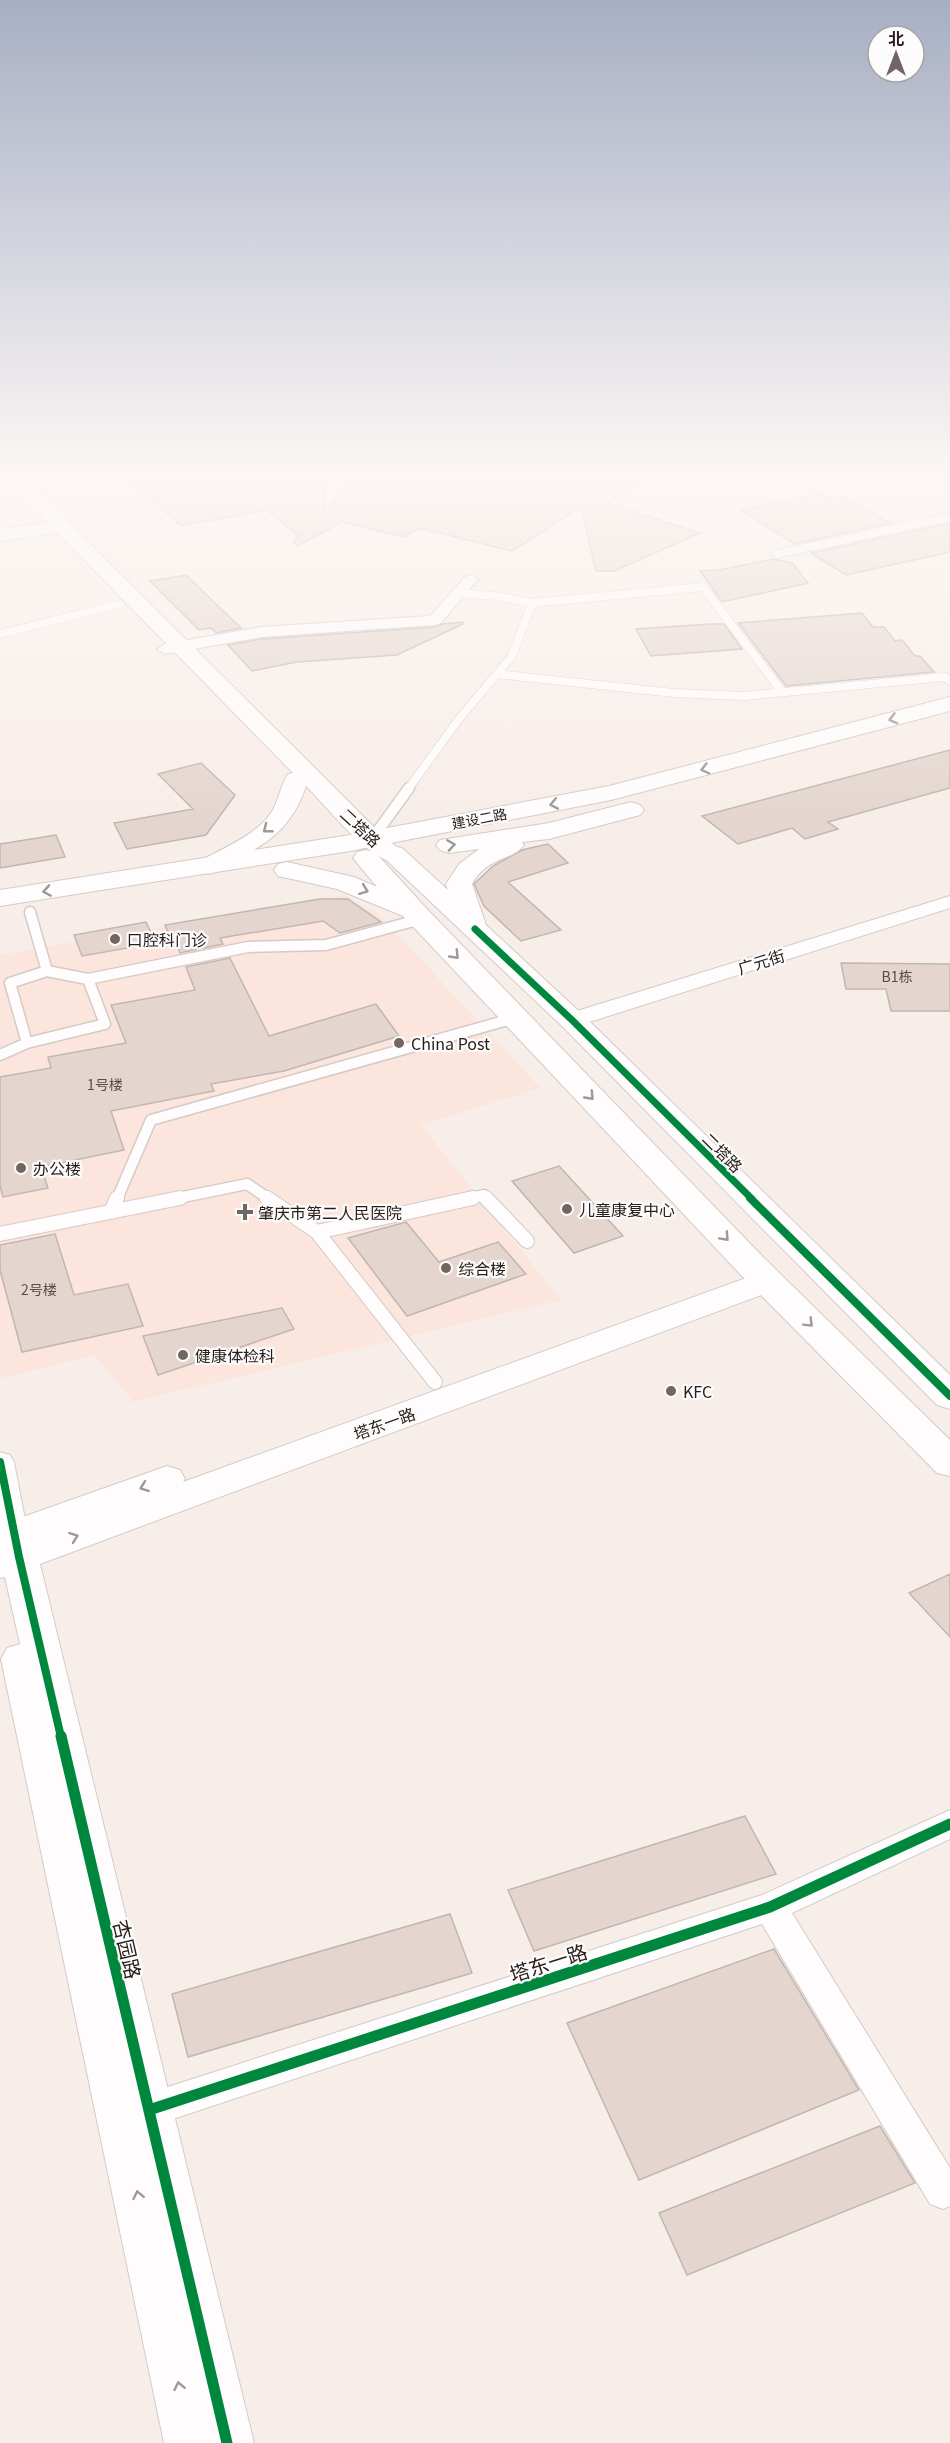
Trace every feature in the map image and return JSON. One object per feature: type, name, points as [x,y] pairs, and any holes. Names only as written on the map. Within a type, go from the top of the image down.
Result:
[{"type":"main road","name":"建设二路","points":[[0,917],[287,870],[363,847],[393,854],[549,831],[619,802],[950,704]]},
{"type":"main road","name":"建设二路","points":[[0,898],[209,866],[363,847],[619,802],[950,728]]},
{"type":"main road","points":[[475,929],[459,884],[465,870],[497,850],[549,831]]},
{"type":"main road","name":"二塔路","points":[[363,847],[418,916],[515,1018],[760,1274],[950,1463]]},
{"type":"main road","name":"二塔路","points":[[393,854],[572,1020],[950,1396]]},
{"type":"main road","points":[[287,870],[345,883],[418,916]]},
{"type":"street","name":"二塔路","points":[[108,590],[120,604],[172,648],[363,847]]},
{"type":"street","name":"二塔路","points":[[115,590],[363,847]]},
{"type":"street","points":[[172,648],[261,632],[435,620],[462,590]]},
{"type":"street","points":[[209,866],[248,843],[276,822],[289,801],[296,779]]},
{"type":"street","name":"广元街","points":[[572,1020],[950,902]]},
{"type":"street","name":"塔东一路","points":[[7,1552],[435,1382],[760,1274]]},
{"type":"street","name":"塔东一路","points":[[7,1552],[760,1274]]},
{"type":"street","name":"杏园路","points":[[0,1462],[7,1552],[191,2443]]},
{"type":"street","name":"杏园路","points":[[7,1552],[149,2110],[227,2443]]},
{"type":"street","name":"塔东一路","points":[[149,2110],[770,1907],[950,1824]]},
{"type":"street","points":[[770,1907],[943,2191]]},
{"type":"lane","points":[[459,593],[496,596],[532,603],[671,590]]},
{"type":"lane","points":[[705,590],[782,692]]},
{"type":"lane","points":[[363,847],[452,728],[512,656],[532,603]]},
{"type":"lane","points":[[0,634],[120,604]]},
{"type":"lane","points":[[497,674],[674,693],[744,696],[945,677],[950,681]]},
{"type":"lane","points":[[30,912],[47,971]]},
{"type":"lane","points":[[27,1043],[10,983],[47,971],[88,979],[248,947],[326,945],[418,916]]},
{"type":"lane","points":[[0,1055],[27,1043],[105,1024],[88,979]]},
{"type":"lane","points":[[111,1212],[151,1120],[515,1018]]},
{"type":"lane","points":[[0,1234],[247,1184],[317,1232],[435,1382]]},
{"type":"lane","points":[[317,1232],[484,1195],[527,1241]]},
{"type":"shaded area","name":"肇庆市第二人民医院","points":[[343,895],[380,915],[540,1088],[421,1125],[561,1300],[133,1402],[95,1355],[2,1378],[0,1370],[0,955]]},
{"type":"building","points":[[159,590],[202,590],[241,628],[216,633],[211,628],[199,630]]},
{"type":"building","points":[[713,590],[776,590],[722,602]]},
{"type":"building","points":[[862,613],[873,627],[884,627],[895,641],[902,640],[915,656],[920,656],[934,672],[786,686],[738,623]]},
{"type":"building","points":[[463,622],[397,655],[297,662],[252,671],[228,645],[261,639],[435,627]]},
{"type":"building","points":[[724,624],[742,649],[651,656],[636,629]]},
{"type":"building","points":[[950,750],[950,788],[828,822],[838,829],[805,839],[792,828],[738,844],[702,816]]},
{"type":"building","points":[[201,763],[235,795],[206,835],[127,849],[114,823],[193,809],[158,774]]},
{"type":"building","points":[[56,835],[65,857],[0,868],[0,844]]},
{"type":"building","points":[[548,844],[568,863],[508,882],[561,930],[521,941],[484,906],[474,884],[493,866],[522,850]]},
{"type":"building","points":[[320,899],[348,899],[381,922],[340,933],[323,921],[220,938],[223,944],[180,953],[177,945],[173,945],[165,925]]},
{"type":"building","name":"口腔科门诊","points":[[146,922],[156,943],[82,956],[74,935]]},
{"type":"building","points":[[230,958],[269,1036],[376,1004],[399,1036],[284,1071],[211,1084],[214,1091],[111,1111],[124,1150],[41,1167],[48,1188],[3,1197],[0,1186],[0,1077],[51,1068],[48,1057],[126,1043],[111,1005],[195,990],[186,967]]},
{"type":"building","points":[[841,963],[950,964],[950,1011],[891,1011],[886,989],[846,989]]},
{"type":"building","name":"儿童康复中心","points":[[559,1166],[623,1236],[574,1253],[512,1181]]},
{"type":"building","name":"综合楼","points":[[406,1222],[439,1262],[498,1242],[526,1274],[407,1316],[348,1238]]},
{"type":"building","points":[[55,1234],[74,1295],[128,1284],[143,1326],[22,1352],[0,1270],[0,1245]]},
{"type":"building","name":"健康体检科","points":[[282,1308],[294,1329],[158,1375],[143,1336]]},
{"type":"building","points":[[950,1574],[950,1637],[909,1593]]},
{"type":"building","points":[[745,1816],[776,1874],[534,1951],[508,1890]]},
{"type":"building","points":[[450,1914],[472,1973],[188,2057],[172,1994]]},
{"type":"building","points":[[774,1949],[859,2090],[639,2180],[567,2023]]},
{"type":"building","points":[[880,2126],[915,2183],[687,2275],[659,2213]]},
{"type":"cycle path","points":[[475,929],[572,1020],[950,1396]]},
{"type":"cycle path","points":[[0,1462],[19,1557],[227,2443]]},
{"type":"cycle path","points":[[149,2110],[770,1907],[950,1824]]},
{"type":"place","name":"口腔科门诊","points":[[115,939]]},
{"type":"place","name":"China Post","points":[[399,1043]]},
{"type":"place","name":"办公楼","points":[[21,1168]]},
{"type":"place","name":"儿童康复中心","points":[[567,1209]]},
{"type":"place","name":"肇庆市第二人民医院","points":[[245,1212]]},
{"type":"place","name":"综合楼","points":[[446,1268]]},
{"type":"place","name":"健康体检科","points":[[183,1355]]},
{"type":"place","name":"KFC","points":[[671,1391]]}]
